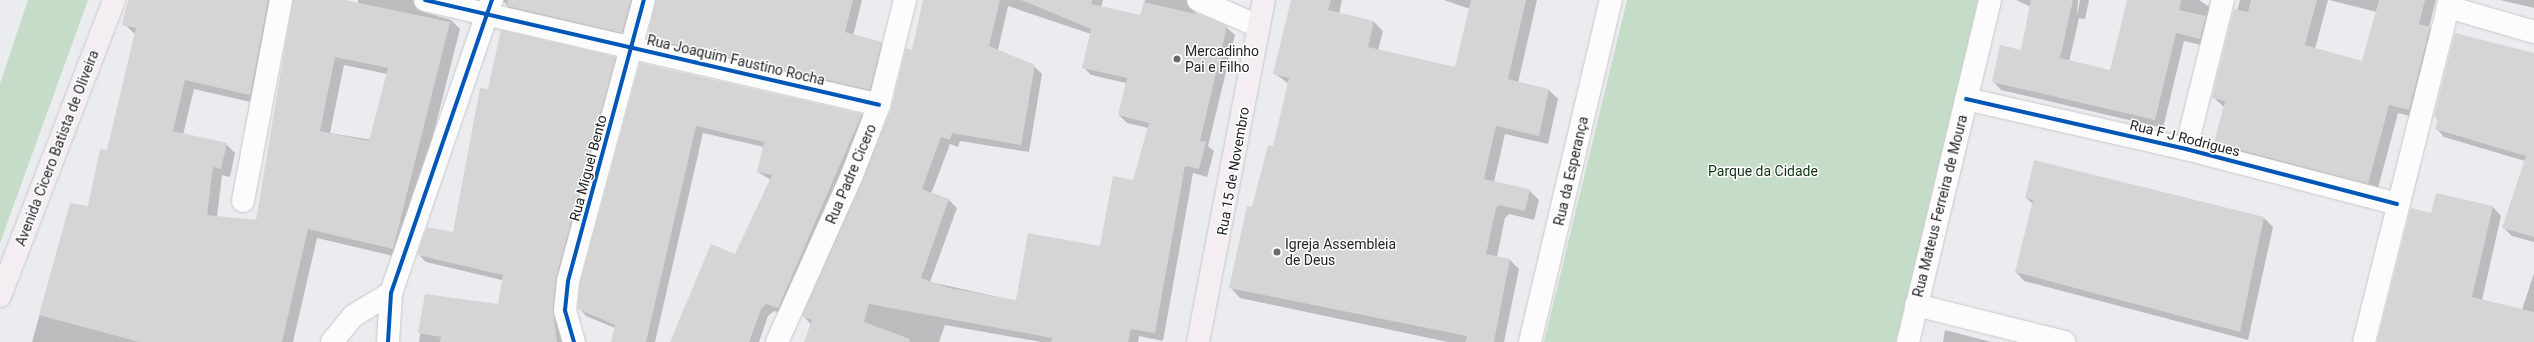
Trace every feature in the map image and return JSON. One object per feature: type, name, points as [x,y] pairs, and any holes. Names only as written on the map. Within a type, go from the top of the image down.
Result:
[{"type":"main road","name":"Avenida Cicero Batista de Oliveira","points":[[0,296],[114,0]]},
{"type":"main road","name":"Rua 15 de Novembro","points":[[1198,342],[1223,229],[1258,26],[1264,0]]},
{"type":"street","points":[[243,201],[281,0]]},
{"type":"street","name":"Rua Joaquim Faustino Rocha","points":[[425,0],[490,8],[632,47],[879,105]]},
{"type":"street","name":"Rua Miguel Bento","points":[[574,342],[565,310],[568,281],[644,0]]},
{"type":"street","name":"Rua Padre Cicero","points":[[777,342],[852,175],[879,105],[905,0]]},
{"type":"street","points":[[1198,0],[1258,26]]},
{"type":"street","name":"Rua da Esperança","points":[[1530,342],[1611,0]]},
{"type":"street","name":"Rua Mateus Ferreira de Moura","points":[[1908,342],[1990,0]]},
{"type":"street","points":[[2186,149],[2223,0]]},
{"type":"street","points":[[2364,342],[2397,204],[2449,4],[2534,32]]},
{"type":"street","points":[[388,342],[391,293],[490,8]]},
{"type":"street","name":"Rua F J Rodrigues","points":[[1966,98],[2186,149],[2397,204]]},
{"type":"street","points":[[332,342],[353,316],[391,293]]},
{"type":"street","points":[[1916,305],[2064,342]]},
{"type":"green space","points":[[28,0],[88,0],[0,243],[0,84]]},
{"type":"green space","name":"Parque da Cidade","points":[[1627,0],[1978,0],[1896,342],[1544,342]]},
{"type":"building","points":[[128,0],[268,0],[250,95],[185,80],[173,131],[227,143],[221,169],[213,167],[207,215],[256,220],[293,0],[345,0],[450,22],[393,249],[308,229],[282,342],[139,342],[39,315],[70,203],[88,206],[100,149],[107,150],[136,28],[122,25]],"holes":[[[335,57],[388,68],[369,141],[320,131]]]},
{"type":"building","points":[[508,0],[631,0],[622,33],[507,6]]},
{"type":"building","points":[[656,0],[853,0],[845,32],[882,42],[870,90],[647,38]]},
{"type":"building","points":[[923,0],[1000,0],[989,46],[1035,65],[1021,145],[952,133],[950,140],[941,137],[922,189],[949,199],[921,278],[949,288],[1016,300],[1028,233],[1100,246],[1113,176],[1133,180],[1149,123],[1118,115],[1127,78],[1082,68],[1091,29],[1021,0],[1092,0],[1091,4],[1140,15],[1144,2],[1204,16],[1227,26],[1200,141],[1206,142],[1199,169],[1185,166],[1155,333],[1131,329],[1128,342],[1051,342],[1052,338],[869,304],[864,322],[910,339],[909,342],[804,342],[812,320],[802,316],[891,110],[906,48],[912,50]]},
{"type":"building","points":[[1291,0],[1331,0],[1328,10],[1374,21],[1368,47],[1455,67],[1471,0],[1526,0],[1508,79],[1549,89],[1539,136],[1496,126],[1484,179],[1530,189],[1525,211],[1499,205],[1496,208],[1486,254],[1510,259],[1494,342],[1465,342],[1467,336],[1229,288],[1247,206],[1252,207],[1268,145],[1273,146],[1289,78],[1273,74]]},
{"type":"building","points":[[2031,0],[2073,0],[2060,58],[2110,70],[2127,0],[2181,0],[2179,10],[2206,16],[2200,39],[2176,33],[2155,120],[1992,82],[2000,45],[2021,50]]},
{"type":"building","points":[[2251,0],[2317,0],[2305,45],[2362,61],[2379,0],[2425,0],[2419,24],[2430,27],[2409,110],[2389,105],[2368,184],[2214,143],[2225,101],[2212,98],[2234,9],[2248,12]]},
{"type":"building","points":[[501,30],[616,57],[556,278],[553,309],[557,342],[440,342],[441,337],[418,333],[425,294],[498,304],[503,275],[417,255],[427,227],[453,232],[480,88],[488,89]]},
{"type":"building","points":[[2455,33],[2534,53],[2534,237],[2502,228],[2526,156],[2435,129],[2438,118],[2434,117]]},
{"type":"building","points":[[640,63],[862,114],[778,308],[766,304],[761,309],[749,342],[670,342],[711,244],[735,254],[772,175],[757,172],[764,142],[696,126],[646,342],[611,342],[615,325],[578,309],[580,283]]},
{"type":"building","points":[[2034,160],[2264,217],[2240,332],[2015,272],[2033,200],[2025,198]]},
{"type":"building","points":[[2436,193],[2493,206],[2472,297],[2534,312],[2534,342],[2377,342],[2411,208],[2431,213]]},
{"type":"cycle path","points":[[425,0],[879,105]]},
{"type":"cycle path","points":[[388,342],[391,293],[492,0]]},
{"type":"cycle path","points":[[574,342],[565,310],[568,281],[644,0]]},
{"type":"cycle path","points":[[1966,99],[2186,149],[2397,204]]},
{"type":"place","name":"Mercadinho Pai e Filho","points":[[1177,59]]},
{"type":"place","name":"Igreja Assembleia de Deus","points":[[1277,252]]}]
